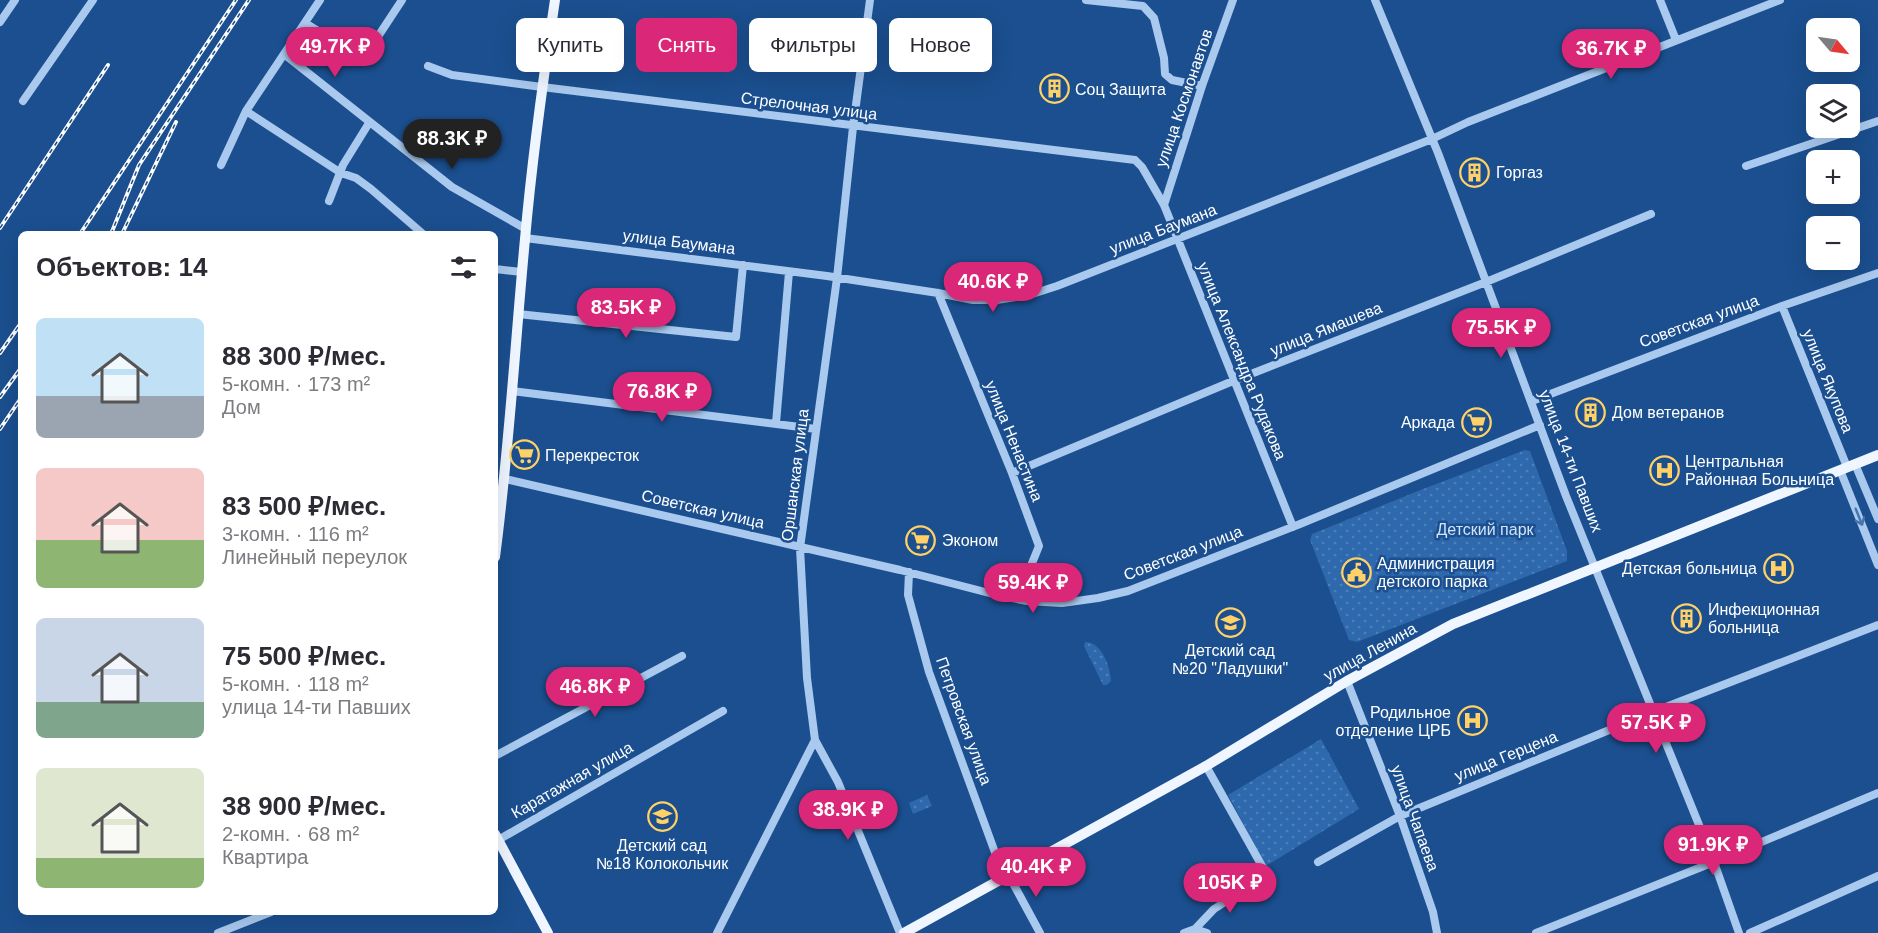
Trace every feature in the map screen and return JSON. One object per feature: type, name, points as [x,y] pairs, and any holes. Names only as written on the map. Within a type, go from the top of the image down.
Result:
[{"type":"main road","points":[[498,537],[526,233],[542,87],[555,0]]},
{"type":"main road","name":"улица Ленина","points":[[902,933],[1206,766],[1347,681],[1453,624],[1878,455]]},
{"type":"main road","points":[[498,839],[549,933]]},
{"type":"street","points":[[0,22],[15,0]]},
{"type":"street","points":[[23,101],[93,0]]},
{"type":"street","points":[[221,165],[246,111],[320,0]]},
{"type":"street","points":[[305,23],[342,45],[354,39],[377,38],[402,0]]},
{"type":"street","name":"Оршанская улица","points":[[870,0],[853,127],[837,278],[800,548],[807,678],[816,740],[838,782],[902,933]]},
{"type":"street","points":[[1086,0],[1143,6],[1154,18],[1164,58],[1165,74],[1172,80],[1202,86]]},
{"type":"street","name":"улица Космонавтов","points":[[1164,205],[1202,86],[1233,0]]},
{"type":"street","name":"улица 14-ти Павших","points":[[1375,0],[1432,139],[1540,425],[1714,862],[1738,933]]},
{"type":"street","points":[[1660,0],[1676,40]]},
{"type":"street","name":"улица Баумана","points":[[526,233],[938,292],[973,300],[1029,296],[1177,240],[1432,139],[1468,122],[1780,0]]},
{"type":"street","points":[[284,54],[452,187],[526,233]]},
{"type":"street","name":"Стрелочная улица","points":[[428,66],[452,75],[542,87],[1135,160],[1142,167],[1164,205]]},
{"type":"street","points":[[246,111],[341,173],[356,178],[420,231]]},
{"type":"street","points":[[1746,166],[1878,121]]},
{"type":"street","points":[[329,201],[344,165],[369,123]]},
{"type":"street","name":"улица Александра Рудакова","points":[[1164,205],[1293,527]]},
{"type":"street","name":"улица Ямашева","points":[[1012,473],[1233,381],[1652,214]]},
{"type":"street","points":[[518,314],[736,337],[743,265]]},
{"type":"street","points":[[498,269],[522,272]]},
{"type":"street","points":[[776,423],[789,272]]},
{"type":"street","name":"Советская улица","points":[[1532,401],[1782,306],[1878,273]]},
{"type":"street","name":"улица Ненастина","points":[[938,292],[1012,473],[1039,546],[1024,583],[1027,601]]},
{"type":"street","name":"улица Якупова","points":[[1782,306],[1848,467]]},
{"type":"street","points":[[512,391],[816,429]]},
{"type":"street","name":"Советская улица","points":[[505,479],[1027,601],[1062,603],[1128,591],[1293,527],[1540,425]]},
{"type":"street","points":[[1848,467],[1878,519]]},
{"type":"street","points":[[1848,467],[1878,565]]},
{"type":"street","name":"Петровская улица","points":[[909,573],[908,595],[929,672],[1006,876],[1040,933]]},
{"type":"street","name":"улица Герцена","points":[[1318,862],[1400,816],[1653,712],[1878,625]]},
{"type":"street","points":[[498,754],[682,656]]},
{"type":"street","name":"улица Чапаева","points":[[1347,681],[1400,816],[1433,912],[1437,933]]},
{"type":"street","name":"Каратажная улица","points":[[498,836],[723,711]]},
{"type":"street","points":[[717,933],[816,740]]},
{"type":"street","points":[[1184,933],[1195,929],[1214,909],[1267,875],[1206,766]]},
{"type":"street","points":[[1536,933],[1878,793]]},
{"type":"street","points":[[1750,933],[1878,876]]},
{"type":"street","points":[[218,933],[263,915]]},
{"type":"street","points":[[1195,929],[1207,933]]},
{"type":"green space","name":"Детский парк","points":[[1525,450],[1530,451],[1567,551],[1567,561],[1357,642],[1349,640],[1310,540],[1312,534]]},
{"type":"green space","points":[[1085,642],[1096,646],[1104,656],[1111,681],[1107,685],[1103,685],[1084,646]]},
{"type":"green space","points":[[1321,739],[1359,809],[1266,866],[1228,795]]},
{"type":"green space","points":[[927,795],[932,806],[913,814],[909,803]]},
{"type":"railway","points":[[82,231],[236,0]]},
{"type":"railway","points":[[112,231],[139,165],[249,0]]},
{"type":"railway","points":[[0,228],[108,65]]},
{"type":"railway","points":[[123,231],[176,122]]},
{"type":"railway","points":[[0,353],[18,327]]},
{"type":"railway","points":[[0,397],[18,372]]},
{"type":"railway","points":[[0,429],[18,402]]},
{"type":"place","name":"Соц Защита","points":[[1054,89]]},
{"type":"place","name":"Горгаз","points":[[1475,172]]},
{"type":"place","name":"Дом ветеранов","points":[[1591,412]]},
{"type":"place","name":"Аркада","points":[[1476,422]]},
{"type":"place","name":"Перекресток","points":[[524,455]]},
{"type":"place","name":"Центральная Районная Больница","points":[[1664,470]]},
{"type":"place","name":"Эконом","points":[[921,540]]},
{"type":"place","name":"Детская больница","points":[[1778,568]]},
{"type":"place","name":"Администрация детского парка","points":[[1356,572]]},
{"type":"place","name":"Инфекционная больница","points":[[1687,618]]},
{"type":"place","name":"Детский сад №20 \"Ладушки\"","points":[[1230,622]]},
{"type":"place","name":"Родильное отделение ЦРБ","points":[[1472,721]]},
{"type":"place","name":"Детский сад №18 Колокольчик","points":[[662,817]]}]
